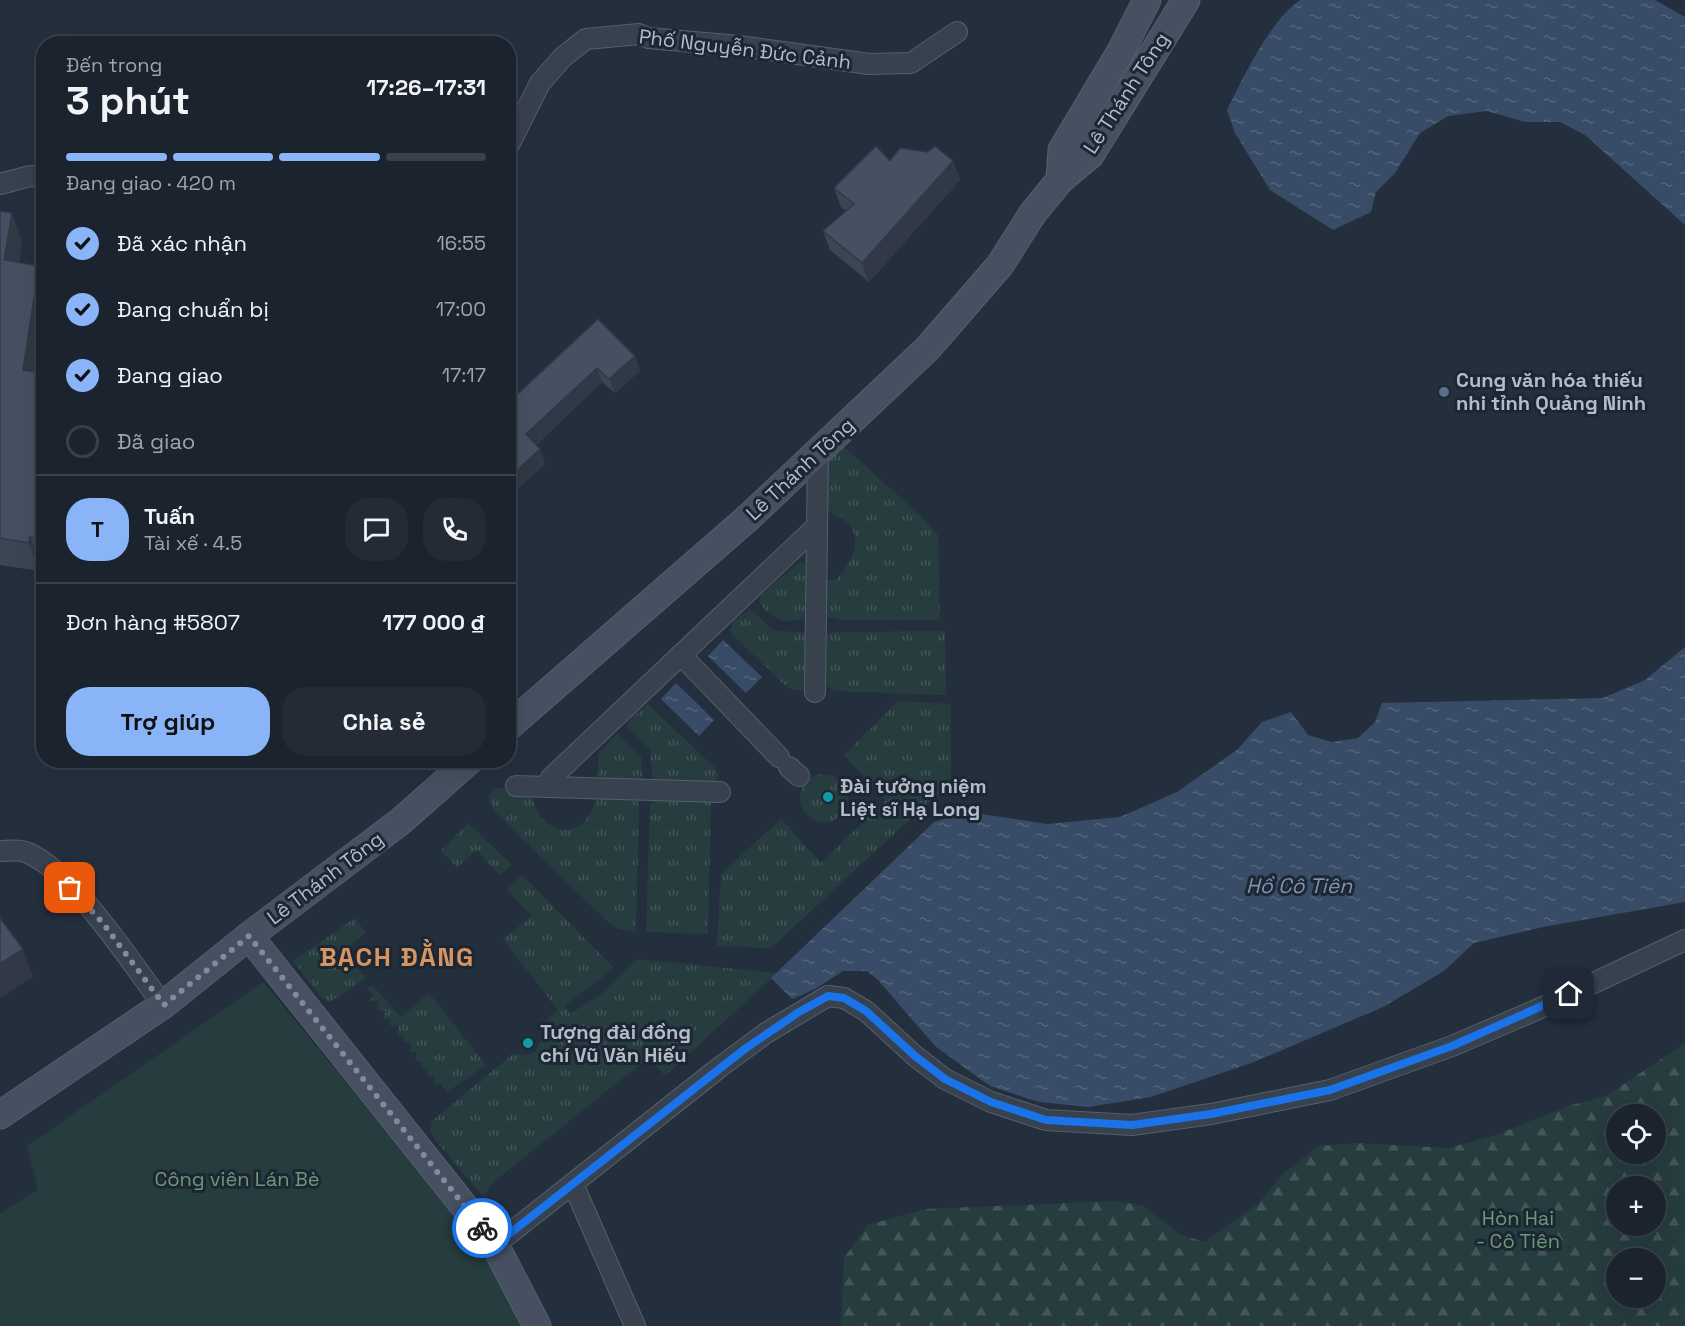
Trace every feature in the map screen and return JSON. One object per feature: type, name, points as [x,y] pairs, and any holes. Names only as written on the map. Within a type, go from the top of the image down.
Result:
[{"type":"main road","name":"Lê Thánh Tông","points":[[1060,180],[1062,150],[1121,51],[1147,0]]},
{"type":"main road","name":"Lê Thánh Tông","points":[[516,720],[750,516],[927,349],[1000,265],[1034,213],[1060,180],[1090,155],[1186,0]]},
{"type":"main road","name":"Lê Thánh Tông","points":[[0,1115],[164,1005],[249,936],[400,821],[461,768]]},
{"type":"main road","points":[[249,936],[495,1245],[537,1326]]},
{"type":"street","name":"Phố Nguyễn Đức Cảnh","points":[[516,131],[540,83],[563,57],[586,39],[639,34],[648,38],[739,46],[869,64],[911,63],[957,32]]},
{"type":"street","points":[[0,184],[36,176]]},
{"type":"street","points":[[815,692],[818,452]]},
{"type":"street","points":[[547,787],[551,778],[816,527]]},
{"type":"street","points":[[681,655],[789,767]]},
{"type":"street","points":[[516,786],[720,792]]},
{"type":"street","points":[[0,851],[27,852],[54,871],[102,922],[164,1005]]},
{"type":"street","points":[[495,1245],[746,1048],[799,1012],[828,996],[844,998],[866,1011],[915,1056],[945,1079],[991,1102],[1046,1120],[1132,1125],[1211,1114],[1330,1090],[1452,1046],[1534,1011],[1685,940]]},
{"type":"street","points":[[573,1184],[635,1326]]},
{"type":"green space","points":[[843,446],[920,515],[938,535],[940,620],[839,620],[825,616],[826,580],[836,580],[844,570],[851,560],[855,540],[853,530],[847,522],[824,511],[823,475],[825,467]]},
{"type":"green space","points":[[801,561],[807,566],[807,617],[793,621],[779,619],[768,612],[759,601],[762,594]]},
{"type":"green space","points":[[750,609],[774,631],[805,632],[807,635],[807,690],[792,690],[785,685],[730,632],[733,621]]},
{"type":"green space","points":[[945,631],[946,695],[834,691],[825,685],[827,635],[831,632]]},
{"type":"green space","points":[[898,701],[951,704],[951,785],[932,799],[771,948],[717,946],[721,874],[781,819],[821,863],[886,800],[844,755]]},
{"type":"green space","points":[[648,704],[715,768],[718,776],[716,780],[705,783],[658,782],[653,778],[650,749],[628,727],[628,721]]},
{"type":"green space","points":[[617,734],[641,757],[642,777],[639,782],[598,781],[598,754]]},
{"type":"green space","points":[[819,774],[829,774],[841,781],[848,793],[848,803],[841,815],[829,822],[819,822],[804,811],[800,803],[800,793],[811,778]]},
{"type":"green space","points":[[504,788],[533,797],[538,813],[543,819],[550,825],[566,830],[584,822],[596,799],[637,800],[639,805],[636,932],[611,925],[494,811],[488,797],[494,789]]},
{"type":"green space","points":[[705,799],[711,802],[708,934],[646,932],[650,804],[655,800]]},
{"type":"green space","points":[[468,823],[512,865],[500,875],[477,850],[457,867],[441,851]]},
{"type":"green space","points":[[522,875],[614,968],[565,1005],[570,1014],[600,995],[636,959],[777,973],[665,1076],[648,1058],[496,1180],[483,1196],[436,1141],[430,1130],[432,1121],[513,1054],[526,1055],[535,1052],[542,1039],[539,1026],[558,1010],[503,939],[532,916],[507,890]]},
{"type":"green space","points":[[355,918],[366,933],[343,952],[366,978],[330,1002],[323,999],[293,961]]},
{"type":"green space","name":"Công viên Lán Bè","points":[[263,982],[486,1251],[520,1326],[0,1326],[0,1213],[38,1190],[27,1146]]},
{"type":"green space","points":[[372,985],[401,1017],[429,993],[486,1065],[447,1092],[441,1083],[434,1085],[435,1077],[427,1076],[428,1070],[422,1068],[423,1062],[415,1060],[417,1052],[409,1052],[411,1043],[403,1042],[405,1036],[397,1035],[399,1026],[390,1026],[391,1019],[383,1019],[386,1011],[377,1010],[379,1001],[370,1001],[373,995],[367,989]]},
{"type":"green space","name":"Hòn Hai - Cô Tiên","points":[[1685,1043],[1685,1326],[841,1326],[844,1258],[868,1225],[926,1209],[1112,1201],[1143,1205],[1179,1234],[1204,1242],[1259,1203],[1285,1172],[1319,1146],[1358,1143],[1448,1148],[1493,1136],[1568,1106],[1606,1096]]},
{"type":"water","points":[[1300,0],[1655,0],[1685,17],[1685,225],[1585,135],[1560,122],[1525,122],[1487,111],[1448,116],[1420,133],[1395,173],[1376,192],[1371,212],[1333,230],[1270,190],[1235,133],[1227,110],[1249,66],[1268,36],[1278,22]]},
{"type":"water","points":[[723,640],[762,677],[746,693],[708,656]]},
{"type":"water","name":"Hồ Cô Tiên","points":[[1685,647],[1685,902],[1543,927],[1474,943],[1444,971],[1383,1007],[1254,1062],[1151,1097],[1088,1107],[1039,1102],[990,1086],[935,1046],[878,980],[867,971],[843,971],[815,989],[792,999],[771,978],[934,822],[968,812],[1047,824],[1120,817],[1177,792],[1238,749],[1262,722],[1291,712],[1308,735],[1332,742],[1358,738],[1375,722],[1382,703],[1603,698],[1645,680]]},
{"type":"water","points":[[676,683],[714,720],[699,736],[661,699]]},
{"type":"building","points":[[876,146],[890,161],[900,148],[928,152],[935,146],[953,161],[862,263],[823,231],[854,204],[834,188]]},
{"type":"building","points":[[0,211],[12,213],[4,260],[36,265],[36,286],[23,370],[36,372],[36,538],[30,537],[29,543],[0,538]]},
{"type":"building","points":[[598,319],[635,356],[609,379],[597,368],[526,434],[540,449],[516,471],[516,396]]},
{"type":"building","points":[[0,918],[23,949],[0,964]]},
{"type":"way so far","points":[[70,888],[102,922],[164,1005],[249,936],[482,1228]]},
{"type":"place","name":"Cung văn hóa thiếu nhi tỉnh Quảng Ninh","points":[[1444,392]]},
{"type":"place","name":"Đài tưởng niệm Liệt sĩ Hạ Long","points":[[828,797]]},
{"type":"place","name":"Tượng đài đồng chí Vũ Văn Hiếu","points":[[528,1043]]},
{"type":"district","name":"BẠCH ĐẰNG","points":[[397,957]]},
{"type":"route","points":[[482,1228],[495,1245],[720,1067],[766,1033],[828,996],[844,998],[866,1011],[915,1056],[945,1079],[991,1102],[1046,1120],[1083,1124],[1132,1125],[1211,1114],[1330,1090],[1452,1046],[1569,994]]}]
